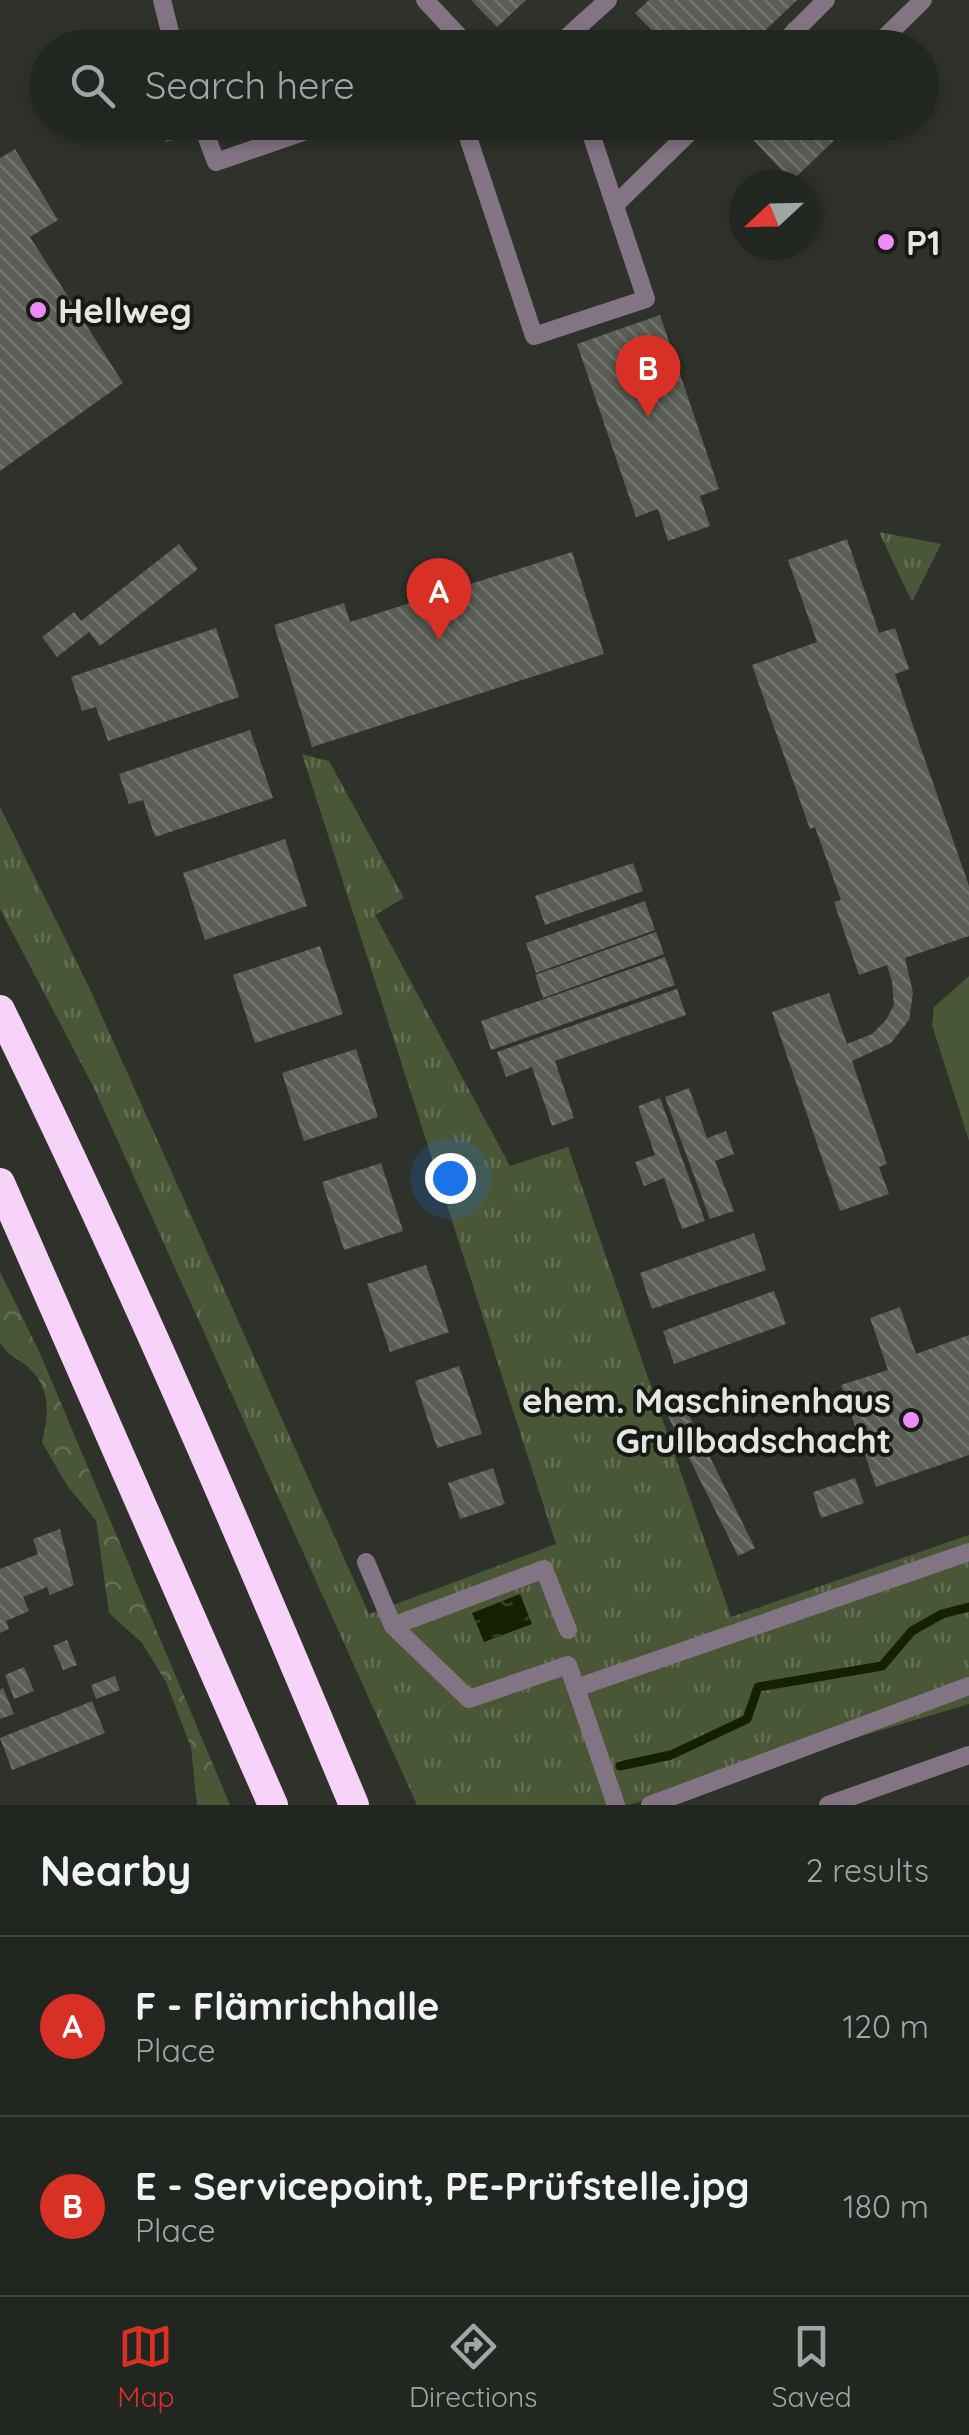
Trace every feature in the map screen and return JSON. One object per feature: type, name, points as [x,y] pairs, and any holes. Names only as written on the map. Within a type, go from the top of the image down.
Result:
[{"type":"highway","points":[[0,1010],[99,1213],[245,1544],[354,1805]]},
{"type":"highway","points":[[0,1183],[273,1805]]},
{"type":"lane","points":[[162,0],[170,30]]},
{"type":"lane","points":[[426,0],[454,30]]},
{"type":"lane","points":[[577,30],[608,0]]},
{"type":"lane","points":[[796,30],[826,0]]},
{"type":"lane","points":[[892,30],[923,0]]},
{"type":"lane","points":[[208,140],[216,162],[280,140]]},
{"type":"lane","points":[[469,140],[534,336],[646,298],[593,140]]},
{"type":"lane","points":[[615,205],[682,140]]},
{"type":"lane","points":[[576,1688],[969,1552]]},
{"type":"lane","points":[[366,1562],[394,1626],[469,1699],[568,1665],[616,1805]]},
{"type":"lane","points":[[394,1626],[544,1569],[568,1630]]},
{"type":"lane","points":[[650,1805],[969,1686]]},
{"type":"lane","points":[[828,1805],[969,1755]]},
{"type":"green space","points":[[879,532],[941,544],[912,602]]},
{"type":"green space","points":[[302,754],[329,761],[404,898],[375,915],[510,1166],[568,1147],[731,1617],[969,1535],[969,1704],[629,1805],[417,1805],[93,1086],[0,909],[0,807],[89,987],[369,1614],[556,1544]]},
{"type":"green space","points":[[969,976],[969,1141],[932,1025],[934,1007]]},
{"type":"green space","points":[[0,1272],[39,1351],[230,1805],[197,1805],[191,1747],[166,1682],[142,1643],[109,1613],[96,1520],[68,1487],[42,1442],[47,1413],[41,1384],[0,1342]]},
{"type":"water","points":[[520,1594],[532,1624],[484,1642],[472,1613]]},
{"type":"building","points":[[471,0],[526,0],[497,27]]},
{"type":"building","points":[[649,0],[797,0],[766,30],[652,30],[635,13]]},
{"type":"building","points":[[753,140],[834,140],[803,170],[782,170]]},
{"type":"building","name":"Hellweg","points":[[15,149],[58,220],[30,237],[123,383],[0,471],[0,158]]},
{"type":"building","points":[[660,315],[719,489],[700,496],[710,526],[668,541],[658,509],[636,517],[577,344]]},
{"type":"building","points":[[847,539],[879,633],[895,628],[909,669],[895,674],[969,886],[969,936],[905,958],[913,993],[909,1020],[891,1043],[852,1061],[887,1164],[879,1167],[889,1194],[840,1211],[772,1012],[829,993],[847,1044],[872,1034],[886,1020],[894,1005],[892,981],[887,965],[859,975],[834,902],[841,900],[815,827],[810,829],[752,665],[817,642],[788,560]]},
{"type":"building","points":[[179,544],[198,569],[100,646],[89,632],[57,657],[42,637],[74,612],[81,621]]},
{"type":"building","points":[[572,552],[604,654],[312,747],[274,625],[344,603],[350,622]]},
{"type":"building","points":[[216,628],[239,697],[108,741],[96,707],[82,711],[71,677]]},
{"type":"building","points":[[250,730],[273,798],[155,837],[143,800],[129,804],[119,774]]},
{"type":"building","points":[[285,839],[307,906],[205,940],[183,873]]},
{"type":"building","points":[[633,863],[643,891],[545,925],[535,896]]},
{"type":"building","points":[[645,901],[655,930],[536,973],[526,943]]},
{"type":"building","points":[[656,932],[664,954],[543,998],[535,975]]},
{"type":"building","points":[[320,946],[343,1014],[255,1043],[233,975]]},
{"type":"building","points":[[665,957],[675,985],[491,1050],[481,1021]]},
{"type":"building","points":[[677,989],[686,1015],[555,1061],[574,1118],[552,1126],[532,1067],[506,1077],[497,1052]]},
{"type":"building","points":[[356,1049],[378,1117],[304,1141],[282,1073]]},
{"type":"building","points":[[689,1088],[707,1138],[726,1131],[734,1154],[715,1161],[734,1211],[710,1219],[665,1097]]},
{"type":"building","points":[[660,1098],[705,1221],[682,1229],[664,1178],[644,1186],[635,1162],[655,1155],[638,1106]]},
{"type":"building","points":[[381,1163],[403,1231],[344,1250],[322,1182]]},
{"type":"building","points":[[754,1233],[766,1270],[652,1309],[640,1273]]},
{"type":"building","points":[[426,1265],[449,1332],[390,1352],[367,1284]]},
{"type":"building","points":[[774,1291],[786,1324],[674,1364],[663,1331]]},
{"type":"building","name":"ehem. Maschinenhaus Grullbadschacht","points":[[900,1307],[916,1354],[969,1335],[969,1455],[876,1487],[841,1385],[888,1370],[870,1318]]},
{"type":"building","points":[[459,1366],[482,1434],[437,1448],[415,1381]]},
{"type":"building","points":[[678,1393],[755,1548],[738,1556],[661,1402]]},
{"type":"building","points":[[493,1468],[505,1504],[460,1519],[448,1483]]},
{"type":"building","points":[[855,1478],[864,1503],[821,1518],[813,1492]]},
{"type":"building","points":[[60,1529],[74,1585],[50,1595],[47,1587],[23,1597],[29,1611],[6,1621],[9,1629],[0,1633],[0,1569],[38,1554],[33,1539]]},
{"type":"building","points":[[67,1640],[77,1665],[63,1670],[53,1646]]},
{"type":"building","points":[[24,1667],[34,1691],[14,1699],[5,1675]]},
{"type":"building","points":[[115,1676],[120,1690],[96,1699],[91,1685]]},
{"type":"building","points":[[3,1688],[14,1714],[0,1719],[0,1690]]},
{"type":"building","points":[[92,1701],[105,1733],[12,1770],[0,1738]]},
{"type":"waterway","points":[[620,1766],[671,1755],[747,1719],[758,1687],[882,1666],[912,1631],[942,1614],[969,1607]]},
{"type":"place","name":"P1","points":[[886,242]]},
{"type":"place","name":"Hellweg","points":[[38,310]]},
{"type":"place","name":"E - Servicepoint, PE-Prüfstelle.jpg","points":[[648,417]]},
{"type":"place","name":"F - Flämrichhalle","points":[[439,640]]},
{"type":"place","name":"ehem. Maschinenhaus Grullbadschacht","points":[[911,1420]]}]
